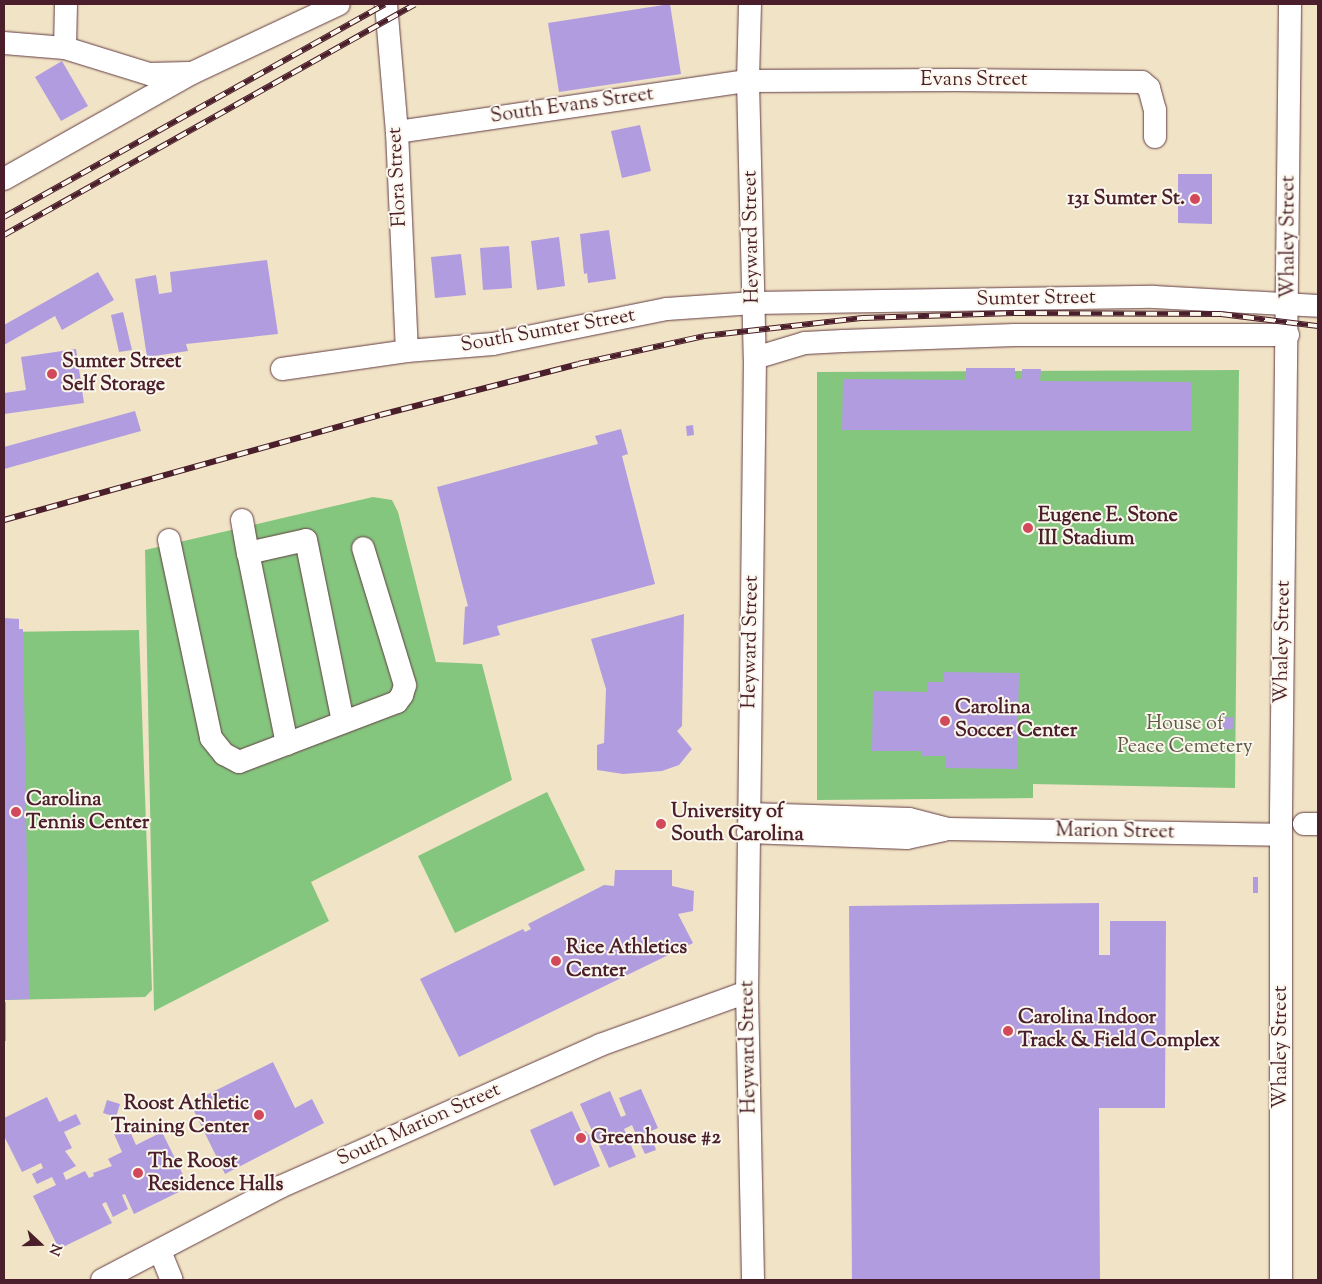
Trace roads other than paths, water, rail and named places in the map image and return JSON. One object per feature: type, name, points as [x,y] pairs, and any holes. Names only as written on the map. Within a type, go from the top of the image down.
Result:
[{"type":"street","points":[[66,4],[66,48]]},
{"type":"street","points":[[4,179],[192,73],[339,4]]},
{"type":"street","name":"Flora Street","points":[[386,4],[397,132],[406,351]]},
{"type":"street","name":"Heyward Street","points":[[750,4],[748,81],[755,358],[747,992],[753,1280]]},
{"type":"street","name":"Whaley Street","points":[[1281,1280],[1281,835],[1289,303],[1290,4]]},
{"type":"street","points":[[4,43],[66,48],[149,74],[192,73]]},
{"type":"street","name":"South Evans Street","points":[[397,132],[748,81]]},
{"type":"street","name":"Evans Street","points":[[748,81],[1142,82],[1148,88],[1156,110],[1155,137]]},
{"type":"street","name":"Sumter Street","points":[[754,303],[1154,297],[1318,306]]},
{"type":"street","name":"South Sumter Street","points":[[282,370],[406,351],[493,344],[667,309],[754,303]]},
{"type":"street","name":"Sumter Street","points":[[755,358],[805,343],[835,341],[1015,335],[1288,335]]},
{"type":"street","points":[[242,520],[287,744]]},
{"type":"street","points":[[169,540],[211,738],[224,754],[240,762],[397,702],[405,685],[363,548]]},
{"type":"street","points":[[248,553],[306,540],[343,722]]},
{"type":"street","name":"Marion Street","points":[[748,823],[909,819],[948,829],[1281,835]]},
{"type":"street","name":"South Marion Street","points":[[102,1280],[280,1187],[590,1049],[747,992]]},
{"type":"street","points":[[160,1251],[172,1280]]},
{"type":"railway","points":[[4,217],[385,4]]},
{"type":"railway","points":[[4,235],[415,4]]},
{"type":"railway","points":[[4,520],[380,415],[578,364],[704,336],[863,318],[1014,313],[1221,314],[1318,326]]},
{"type":"place","name":"131 Sumter St.","points":[[1195,199]]},
{"type":"place","name":"Sumter Street Self Storage","points":[[52,374]]},
{"type":"place","name":"Eugene E. Stone III Stadium","points":[[1028,528]]},
{"type":"place","name":"Carolina Soccer Center","points":[[945,721]]},
{"type":"place","name":"Carolina Tennis Center","points":[[16,812]]},
{"type":"place","name":"University of South Carolina","points":[[661,824]]},
{"type":"place","name":"Rice Athletics Center","points":[[556,961]]},
{"type":"place","name":"Carolina Indoor Track & Field Complex","points":[[1008,1031]]},
{"type":"place","name":"Roost Athletic Training Center","points":[[259,1115]]},
{"type":"place","name":"Greenhouse #2","points":[[581,1138]]},
{"type":"place","name":"The Roost Residence Halls","points":[[138,1173]]},
{"type":"park label","name":"House of Peace Cemetery","points":[[1185,736]]}]
